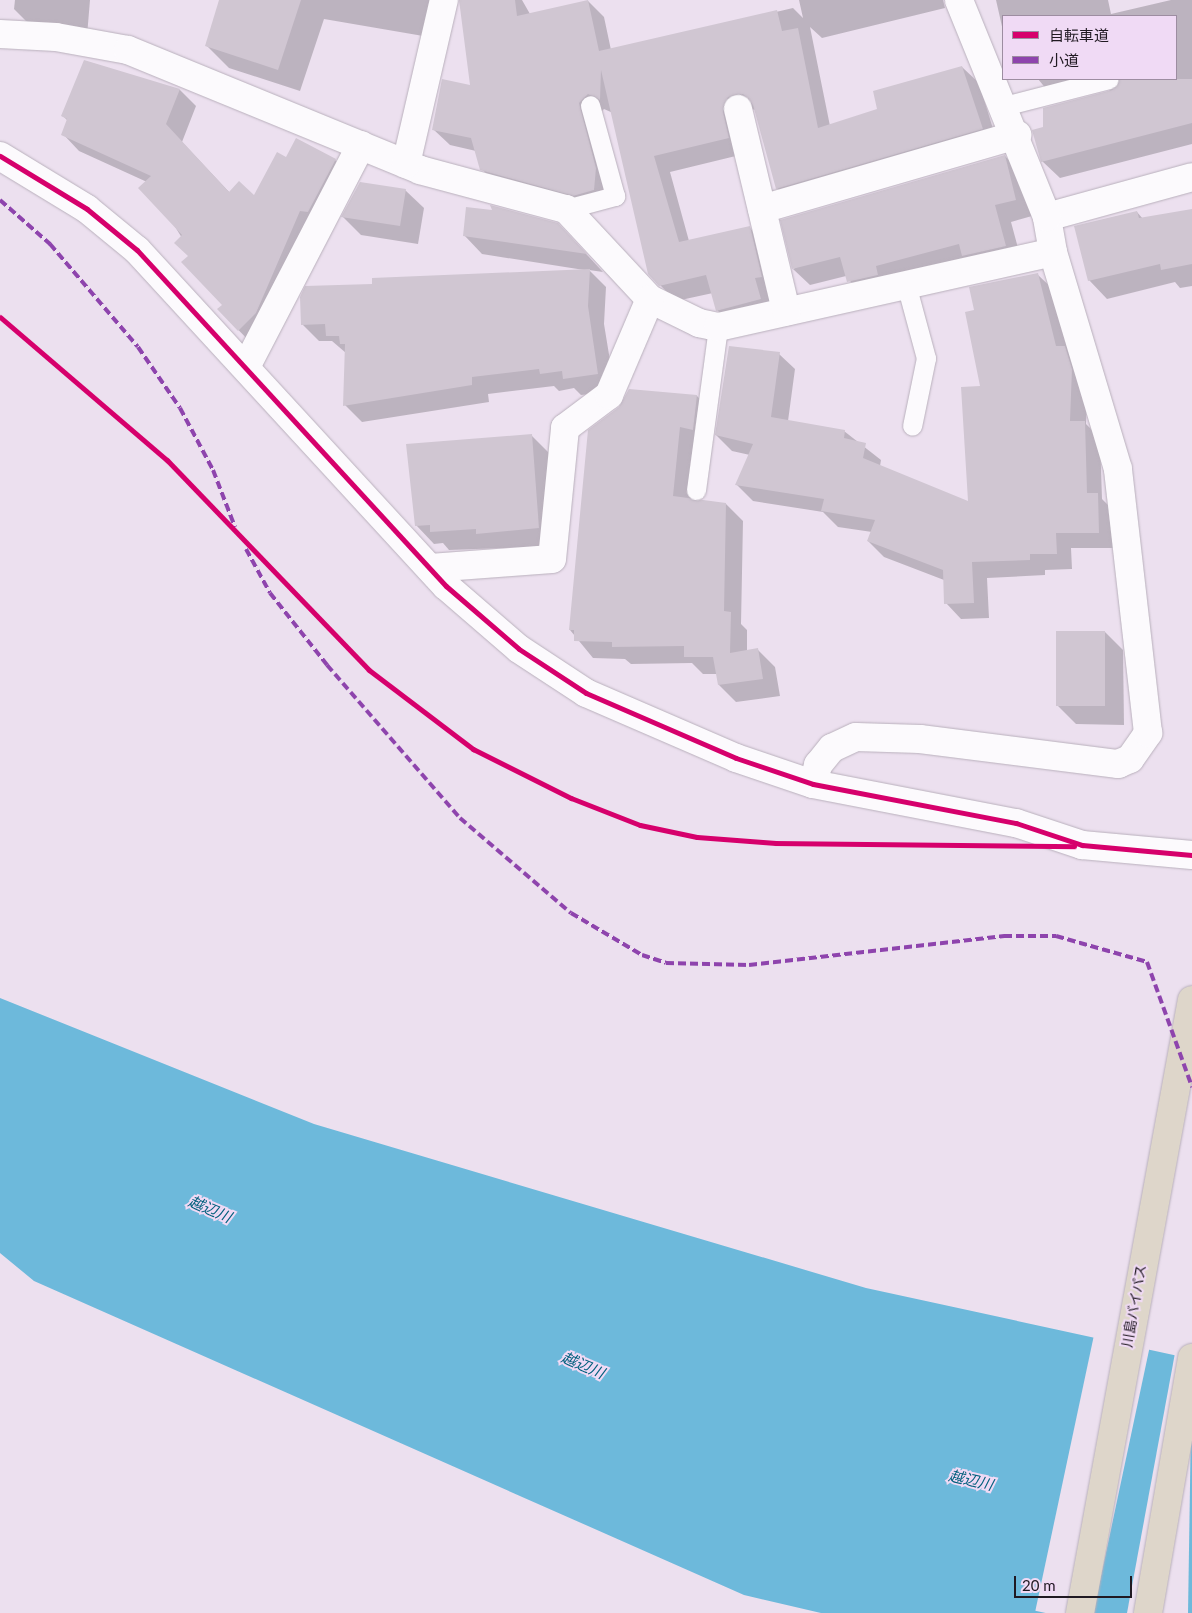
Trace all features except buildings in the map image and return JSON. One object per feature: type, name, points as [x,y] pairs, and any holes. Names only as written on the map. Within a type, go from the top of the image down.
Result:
[{"type":"highway","name":"川島バイパス","points":[[1080,1613],[1192,1000]]},
{"type":"highway","points":[[1148,1613],[1192,1358]]},
{"type":"street","points":[[406,164],[444,0]]},
{"type":"street","points":[[813,784],[818,765],[832,748],[856,737],[920,739],[1118,764],[1130,759],[1148,733],[1118,469],[1053,252],[1047,217],[1017,135],[959,0]]},
{"type":"street","points":[[0,34],[56,37],[128,50],[406,164],[566,209],[650,299],[699,323],[718,327],[1053,252]]},
{"type":"street","points":[[738,109],[786,312]]},
{"type":"street","points":[[762,209],[1017,135]]},
{"type":"street","points":[[246,367],[361,145]]},
{"type":"street","points":[[0,156],[87,209],[137,250],[430,568],[520,649],[586,693],[736,758],[813,784],[1016,823],[1082,846],[1192,855]]},
{"type":"street","points":[[1047,217],[1192,177]]},
{"type":"street","points":[[430,568],[552,559],[565,428],[609,395],[650,299]]},
{"type":"lane","points":[[1004,106],[1105,80]]},
{"type":"lane","points":[[566,209],[615,196],[590,105]]},
{"type":"lane","points":[[906,284],[926,358],[912,426]]},
{"type":"lane","points":[[696,490],[718,327]]},
{"type":"water","name":"越辺川","points":[[0,998],[314,1124],[866,1288],[1192,1359],[1192,1613],[821,1613],[744,1595],[34,1281],[0,1253]]},
{"type":"pier","points":[[1094,1335],[1150,1347],[1093,1613],[1046,1613],[1035,1611]]},
{"type":"pier","points":[[1175,1353],[1192,1357],[1188,1613],[1127,1613]]},
{"type":"marked path","points":[[0,200],[50,244],[138,347],[180,408],[213,470],[235,527]]},
{"type":"marked path","points":[[246,549],[270,593],[327,665],[460,818],[571,913],[642,955],[666,963],[749,965],[1004,936],[1056,936],[1147,962],[1192,1087]]},
{"type":"cycle path","points":[[0,156],[87,209],[137,250],[446,586],[519,649],[586,693],[736,758],[813,784],[1016,823],[1082,845],[1192,855]]},
{"type":"cycle path","points":[[0,317],[167,460],[369,670],[473,749],[571,798],[640,825],[697,837],[776,843],[1074,846]]}]
